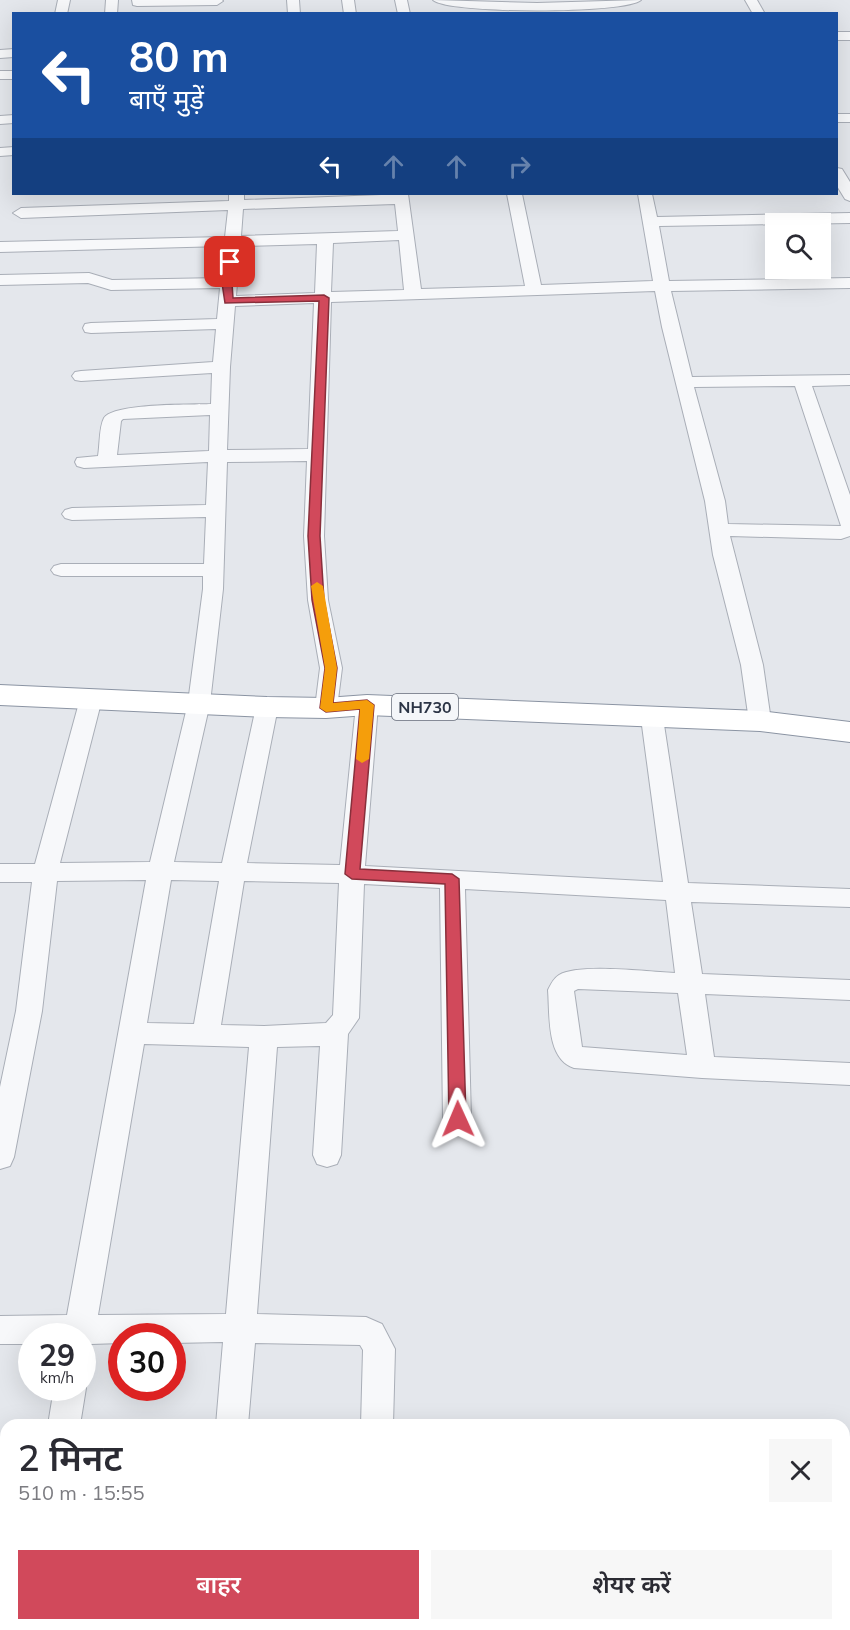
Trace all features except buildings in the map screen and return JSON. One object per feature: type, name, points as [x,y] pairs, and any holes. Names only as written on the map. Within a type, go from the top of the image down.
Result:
[{"type":"highway","name":"NH730","points":[[0,695],[267,707],[326,708],[367,705],[760,721],[850,732]]},
{"type":"street","points":[[136,5],[217,0]]},
{"type":"street","points":[[439,0],[458,8],[601,5],[635,0]]},
{"type":"street","points":[[838,177],[850,196]]},
{"type":"street","points":[[514,195],[534,291]]},
{"type":"street","points":[[645,195],[670,327],[715,501],[728,581],[752,666],[760,721]]},
{"type":"street","points":[[21,213],[236,199],[401,196],[413,295]]},
{"type":"street","points":[[82,1323],[160,871],[199,703],[214,570],[221,367],[236,199]]},
{"type":"street","points":[[652,222],[850,218]]},
{"type":"street","points":[[0,247],[406,236]]},
{"type":"street","points":[[325,239],[314,536],[318,600],[331,668],[326,708]]},
{"type":"street","points":[[0,280],[89,278],[105,284],[324,298],[662,286],[850,283]]},
{"type":"street","points":[[91,328],[226,324]]},
{"type":"street","points":[[81,376],[221,367]]},
{"type":"street","points":[[686,382],[850,380]]},
{"type":"street","points":[[802,381],[850,524]]},
{"type":"street","points":[[107,461],[112,420],[117,416],[126,412],[219,409]]},
{"type":"street","points":[[84,462],[217,456],[317,455]]},
{"type":"street","points":[[72,514],[215,511]]},
{"type":"street","points":[[719,530],[841,533],[850,529]]},
{"type":"street","points":[[61,570],[214,570]]},
{"type":"street","points":[[0,1157],[7,1089],[29,1011],[45,873],[91,699]]},
{"type":"street","points":[[130,1034],[264,1037],[321,1035],[335,1031],[346,1018],[352,874],[367,705]]},
{"type":"street","points":[[206,1036],[233,872],[267,707]]},
{"type":"street","points":[[652,718],[702,1068]]},
{"type":"street","points":[[0,873],[160,871],[352,874],[677,892],[850,898]]},
{"type":"street","points":[[452,879],[458,1119]]},
{"type":"street","points":[[850,990],[575,979],[565,984],[561,990],[568,1049],[574,1057],[587,1060],[702,1068],[850,1074]]},
{"type":"street","points":[[327,1155],[335,1031]]},
{"type":"street","points":[[233,1419],[264,1037]]},
{"type":"street","points":[[96,1333],[241,1328],[357,1330],[371,1334],[379,1349],[378,1419]]},
{"type":"street","points":[[0,1330],[18,1331]]},
{"type":"street","points":[[65,1419],[68,1401]]},
{"type":"slow traffic","points":[[317,586],[331,668],[326,708],[367,705],[362,759]]},
{"type":"route","points":[[230,262],[227,283],[228,301],[324,298],[314,536],[318,600],[331,668],[326,708],[367,705],[352,874],[452,879],[458,1119]]}]
